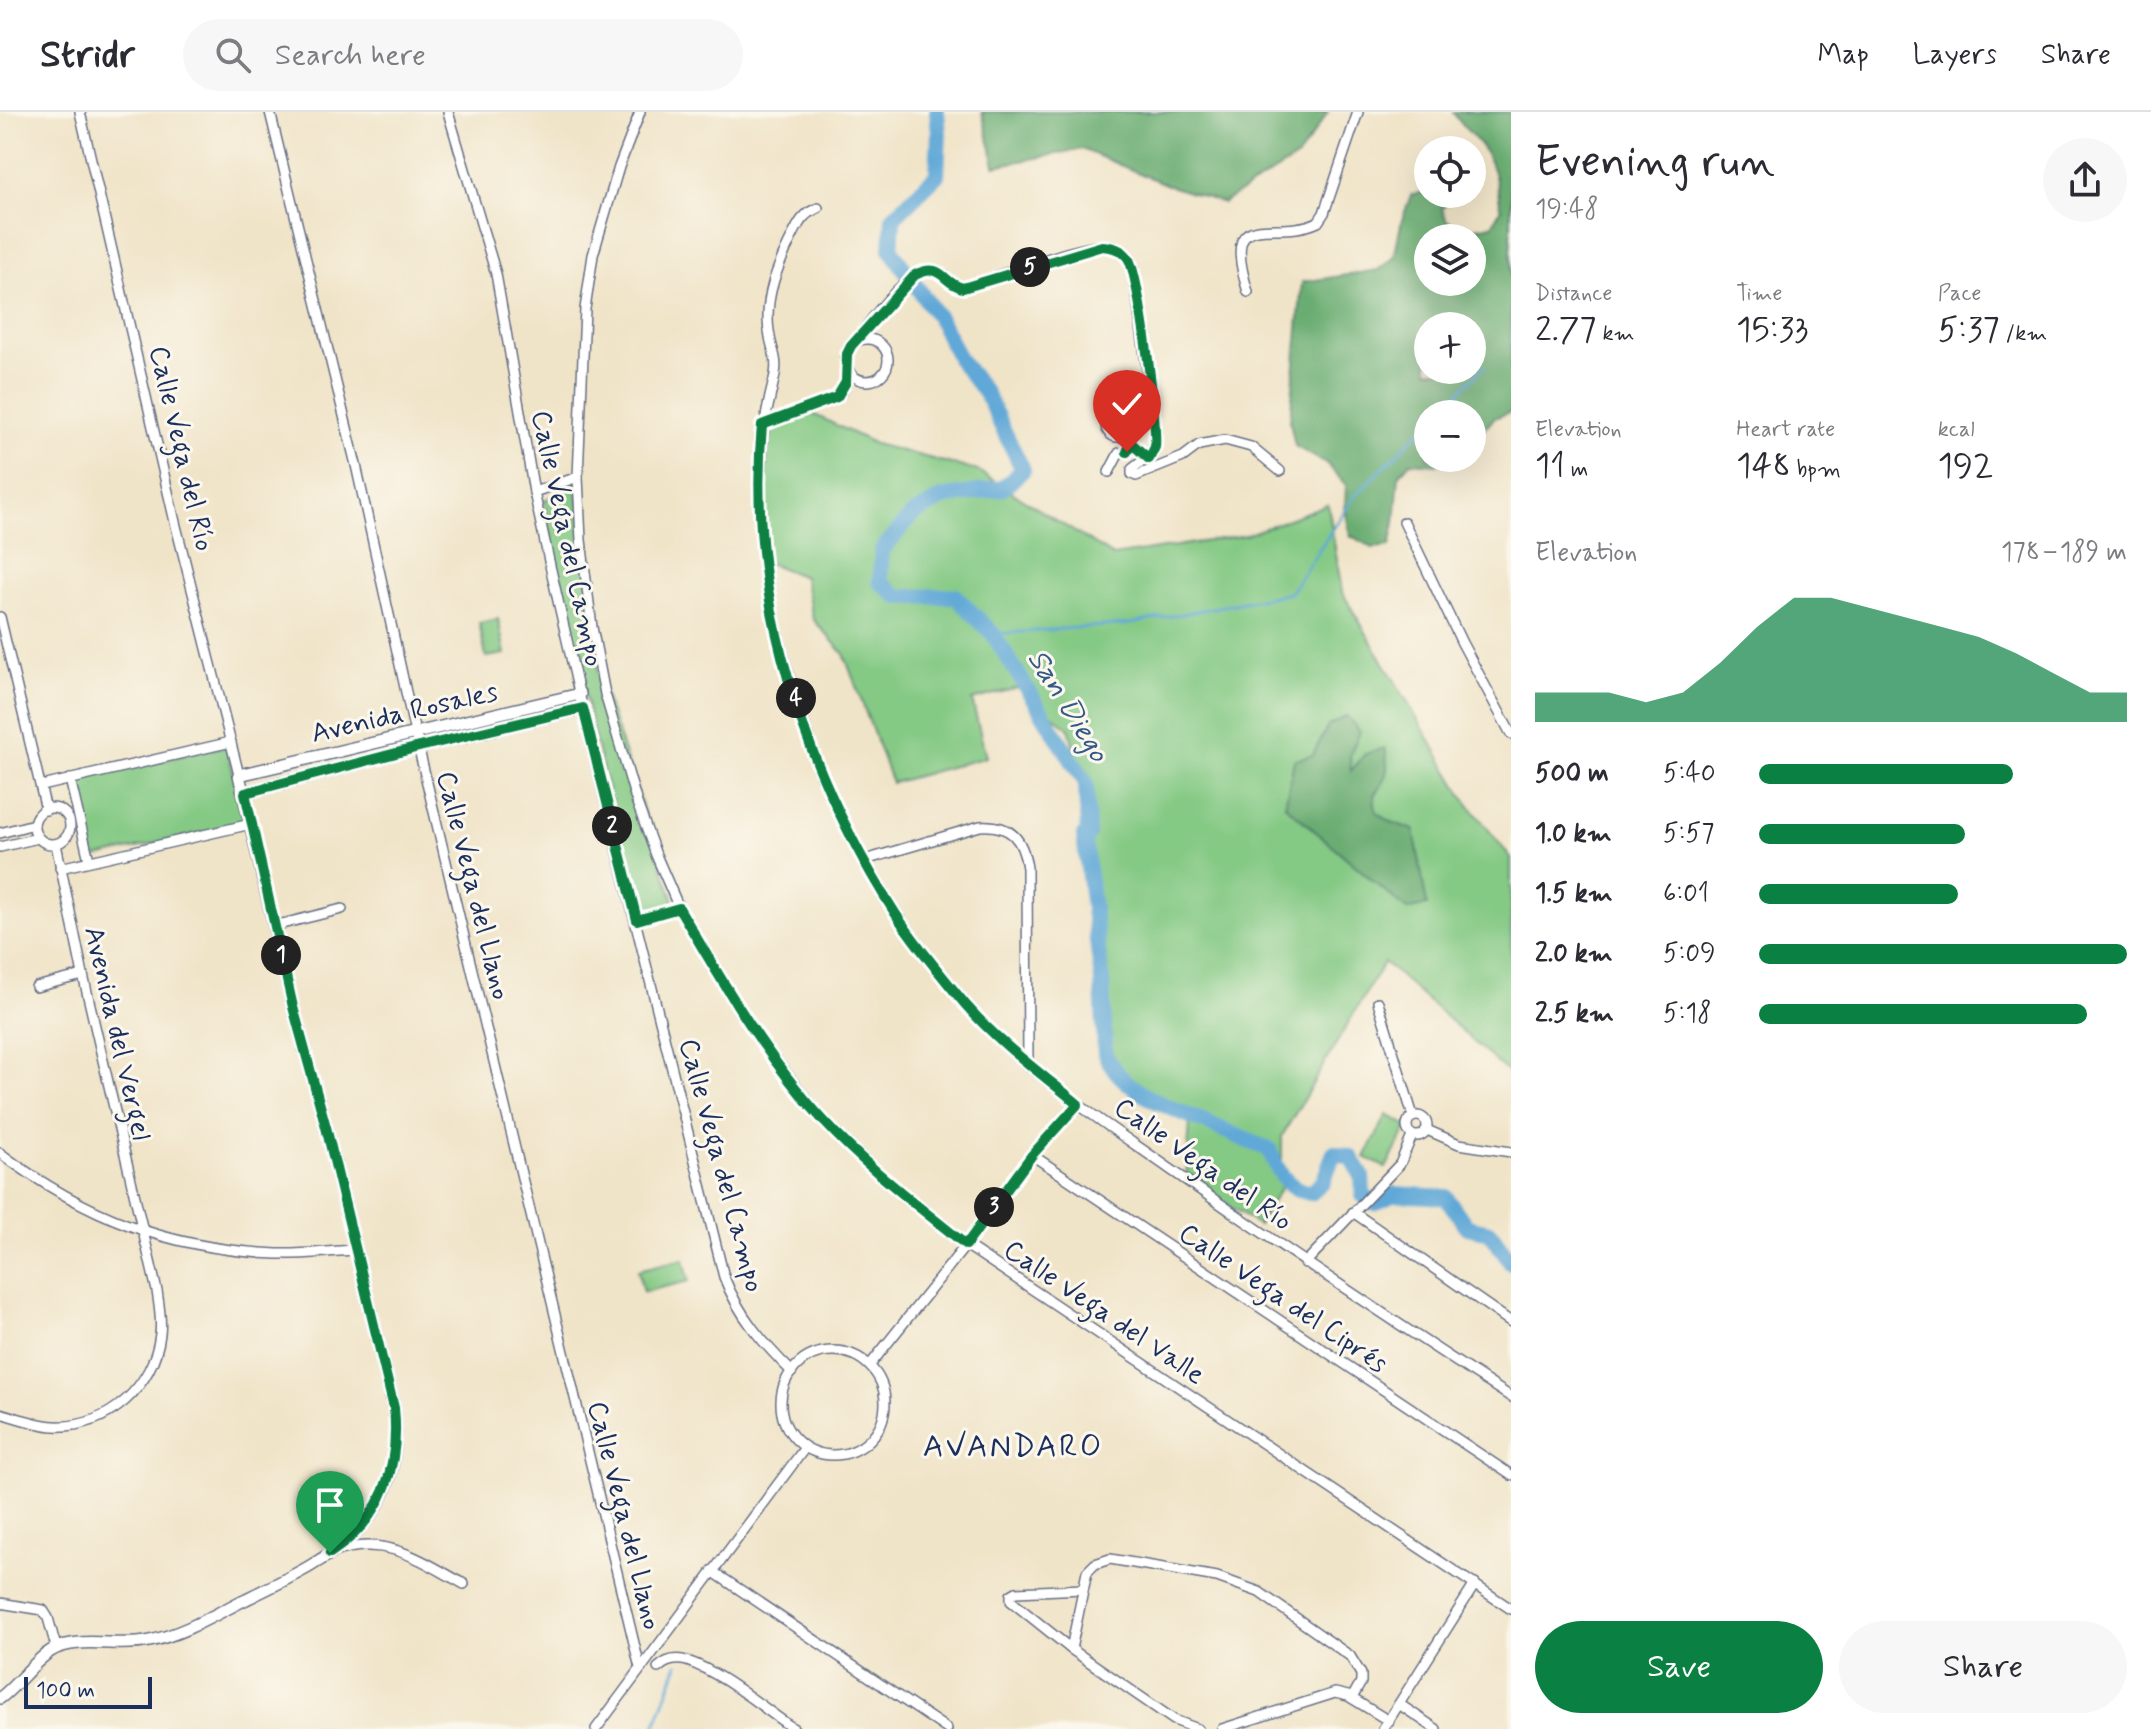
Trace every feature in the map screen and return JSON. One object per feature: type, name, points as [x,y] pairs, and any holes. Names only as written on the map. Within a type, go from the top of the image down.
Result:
[{"type":"street","name":"Calle Vega del Río","points":[[56,1647],[93,1642],[128,1645],[172,1635],[259,1593],[330,1553],[360,1530],[384,1495],[395,1453],[394,1408],[274,926],[245,793],[175,522],[80,112]]},
{"type":"street","name":"Calle Vega del Llano","points":[[270,112],[356,465],[415,733],[640,1668]]},
{"type":"street","name":"Calle Vega del Campo","points":[[448,112],[496,274],[534,492],[583,708],[724,1277],[755,1334],[792,1372]]},
{"type":"street","points":[[534,492],[578,477],[585,309],[593,255],[619,167],[640,112]]},
{"type":"street","points":[[1248,292],[1240,250],[1242,241],[1252,231],[1261,228],[1318,222],[1324,213],[1358,112]]},
{"type":"street","name":"Calle Vega del Río","points":[[818,208],[803,216],[774,272],[769,303],[769,331],[777,359],[762,425],[759,489],[763,559],[772,620],[821,773],[895,914],[966,1005],[1028,1065],[1078,1104],[1305,1263],[1511,1397]]},
{"type":"street","points":[[762,425],[834,400],[845,388],[847,354],[866,327],[912,277],[927,270],[936,271],[955,286],[963,288],[1108,246],[1123,253],[1133,269],[1156,434],[1155,447],[1149,459],[1132,469],[1133,475],[1171,462],[1199,445],[1232,440],[1251,447],[1280,471]]},
{"type":"street","points":[[848,372],[860,379],[872,380],[886,368],[887,355],[881,344],[870,339],[857,341]]},
{"type":"street","points":[[1109,472],[1119,453],[1129,450],[1130,438],[1149,459]]},
{"type":"street","name":"Calle Vega del Campo","points":[[578,477],[581,540],[601,678],[637,803],[679,908]]},
{"type":"street","points":[[1404,522],[1462,643],[1511,734]]},
{"type":"street","points":[[0,617],[46,810]]},
{"type":"street","name":"Avenida Rosales","points":[[239,775],[580,694]]},
{"type":"street","name":"Avenida Rosales","points":[[245,793],[583,708]]},
{"type":"street","points":[[42,786],[231,742]]},
{"type":"street","points":[[70,779],[74,821],[89,860]]},
{"type":"street","points":[[38,838],[34,824],[38,815],[46,810],[63,812],[74,821]]},
{"type":"street","points":[[0,847],[38,838],[56,844],[68,834],[74,821]]},
{"type":"street","points":[[0,833],[34,824]]},
{"type":"street","points":[[60,868],[251,824]]},
{"type":"street","points":[[865,860],[980,826],[991,825],[1019,839],[1027,868],[1028,1065]]},
{"type":"street","name":"Avenida del Vergel","points":[[0,1413],[45,1425],[76,1425],[115,1409],[138,1387],[155,1359],[161,1327],[157,1291],[83,975],[56,844]]},
{"type":"street","points":[[637,920],[679,908]]},
{"type":"street","name":"Calle Vega del Valle","points":[[679,908],[764,1045],[823,1120],[881,1176],[966,1245],[1511,1609]]},
{"type":"street","points":[[274,926],[342,909]]},
{"type":"street","points":[[36,987],[83,975]]},
{"type":"street","points":[[1305,1263],[1400,1164],[1412,1136],[1407,1126],[1413,1116],[1378,1002]]},
{"type":"street","points":[[870,1365],[966,1245],[1032,1155],[1078,1104]]},
{"type":"street","points":[[1412,1136],[1423,1135],[1427,1130],[1425,1118],[1413,1116]]},
{"type":"street","points":[[1427,1130],[1459,1144],[1511,1152]]},
{"type":"street","points":[[0,1153],[59,1192],[142,1232],[209,1248],[279,1254],[356,1250]]},
{"type":"street","name":"Calle Vega del Ciprés","points":[[1032,1155],[1511,1475]]},
{"type":"street","points":[[1353,1212],[1511,1322]]},
{"type":"street","points":[[833,1350],[860,1357],[870,1365],[880,1379],[884,1396],[883,1413],[877,1429],[859,1447],[835,1456],[819,1455],[804,1449],[788,1433],[781,1411],[783,1389],[792,1372],[818,1352],[833,1350]]},
{"type":"street","points":[[596,1729],[804,1449]]},
{"type":"street","points":[[330,1553],[366,1545],[391,1547],[464,1584]]},
{"type":"street","points":[[1071,1649],[1083,1589],[1090,1568],[1099,1561],[1110,1559],[1217,1577],[1248,1587],[1350,1656],[1361,1674],[1361,1682],[1352,1698]]},
{"type":"street","points":[[712,1571],[947,1729]]},
{"type":"street","points":[[1222,1729],[1331,1694],[1344,1694],[1352,1698],[1386,1725],[1475,1584]]},
{"type":"street","points":[[1083,1589],[1016,1592],[1011,1595],[1011,1601],[1071,1649],[1174,1720],[1198,1729]]},
{"type":"street","points":[[0,1603],[43,1610],[56,1647],[0,1698]]},
{"type":"street","points":[[658,1668],[668,1661],[686,1661],[724,1682],[794,1729]]},
{"type":"street","points":[[1399,1704],[1436,1729]]},
{"type":"green space","points":[[982,112],[1328,112],[1298,157],[1223,203],[1170,186],[1082,149],[995,166]]},
{"type":"green space","points":[[1453,112],[1511,112],[1511,412],[1494,418],[1486,428],[1486,400],[1414,400],[1414,462],[1410,462],[1399,475],[1390,546],[1373,548],[1350,535],[1345,507],[1346,485],[1327,464],[1295,446],[1290,422],[1302,282],[1378,270],[1394,257],[1402,220],[1411,195],[1414,194],[1414,208],[1443,208],[1447,221],[1456,224],[1414,224],[1414,296],[1486,296],[1486,226],[1492,225],[1501,209],[1492,166],[1486,154],[1486,136],[1472,136]]},
{"type":"green space","points":[[809,412],[875,444],[978,471],[1113,556],[1246,535],[1328,504],[1342,592],[1466,801],[1511,858],[1511,1075],[1384,962],[1282,1136],[1282,1186],[1258,1225],[1186,1179],[1190,1121],[1156,1104],[1118,1079],[1102,1055],[1100,981],[1083,833],[1086,832],[1084,784],[1069,728],[1017,688],[972,700],[986,757],[892,783],[844,654],[813,619],[804,577],[761,560],[768,426]]},
{"type":"green space","points":[[576,480],[599,678],[676,907],[637,918],[593,732],[544,501]]},
{"type":"green space","points":[[498,619],[505,654],[486,657],[479,623]]},
{"type":"green space","points":[[1347,716],[1360,732],[1350,754],[1351,771],[1365,754],[1385,748],[1386,773],[1374,795],[1376,812],[1389,821],[1414,830],[1427,905],[1407,910],[1285,805],[1294,760],[1313,755],[1328,726]]},
{"type":"green space","points":[[227,746],[245,823],[93,858],[74,779]]},
{"type":"green space","points":[[1387,1115],[1408,1126],[1386,1168],[1365,1157]]},
{"type":"green space","points":[[684,1259],[689,1281],[643,1292],[638,1270]]},
{"type":"waterway","name":"San Diego","points":[[937,112],[937,175],[893,218],[891,250],[940,320],[959,359],[986,394],[1023,470],[1003,488],[942,498],[912,515],[882,550],[880,582],[899,597],[955,596],[993,634],[1086,783],[1088,834],[1084,836],[1102,981],[1105,1054],[1113,1068],[1137,1090],[1166,1106],[1269,1149],[1279,1172],[1295,1188],[1311,1193],[1323,1182],[1334,1153],[1351,1157],[1362,1176],[1363,1195],[1375,1203],[1394,1194],[1446,1197],[1467,1227],[1490,1232],[1511,1263]]},
{"type":"waterway","points":[[1451,400],[1467,384]]},
{"type":"waterway","points":[[993,634],[1130,624],[1290,593],[1355,496],[1414,437]]},
{"type":"waterway","points":[[654,1729],[678,1664]]},
{"type":"district","name":"AVANDARO","points":[[1013,1445]]},
{"type":"route","points":[[330,1553],[360,1530],[384,1495],[395,1453],[394,1408],[326,1127],[293,1007],[245,793],[583,708],[637,920],[679,908],[764,1045],[823,1120],[881,1176],[966,1245],[1032,1155],[1078,1104],[1028,1065],[966,1005],[895,914],[835,804],[821,773],[772,620],[763,559],[759,489],[762,425],[834,400],[845,388],[847,354],[851,346],[915,275],[927,270],[936,271],[955,286],[963,288],[1076,251],[1108,246],[1127,256],[1135,276],[1156,434],[1155,447],[1149,459],[1131,443],[1127,452]]}]
